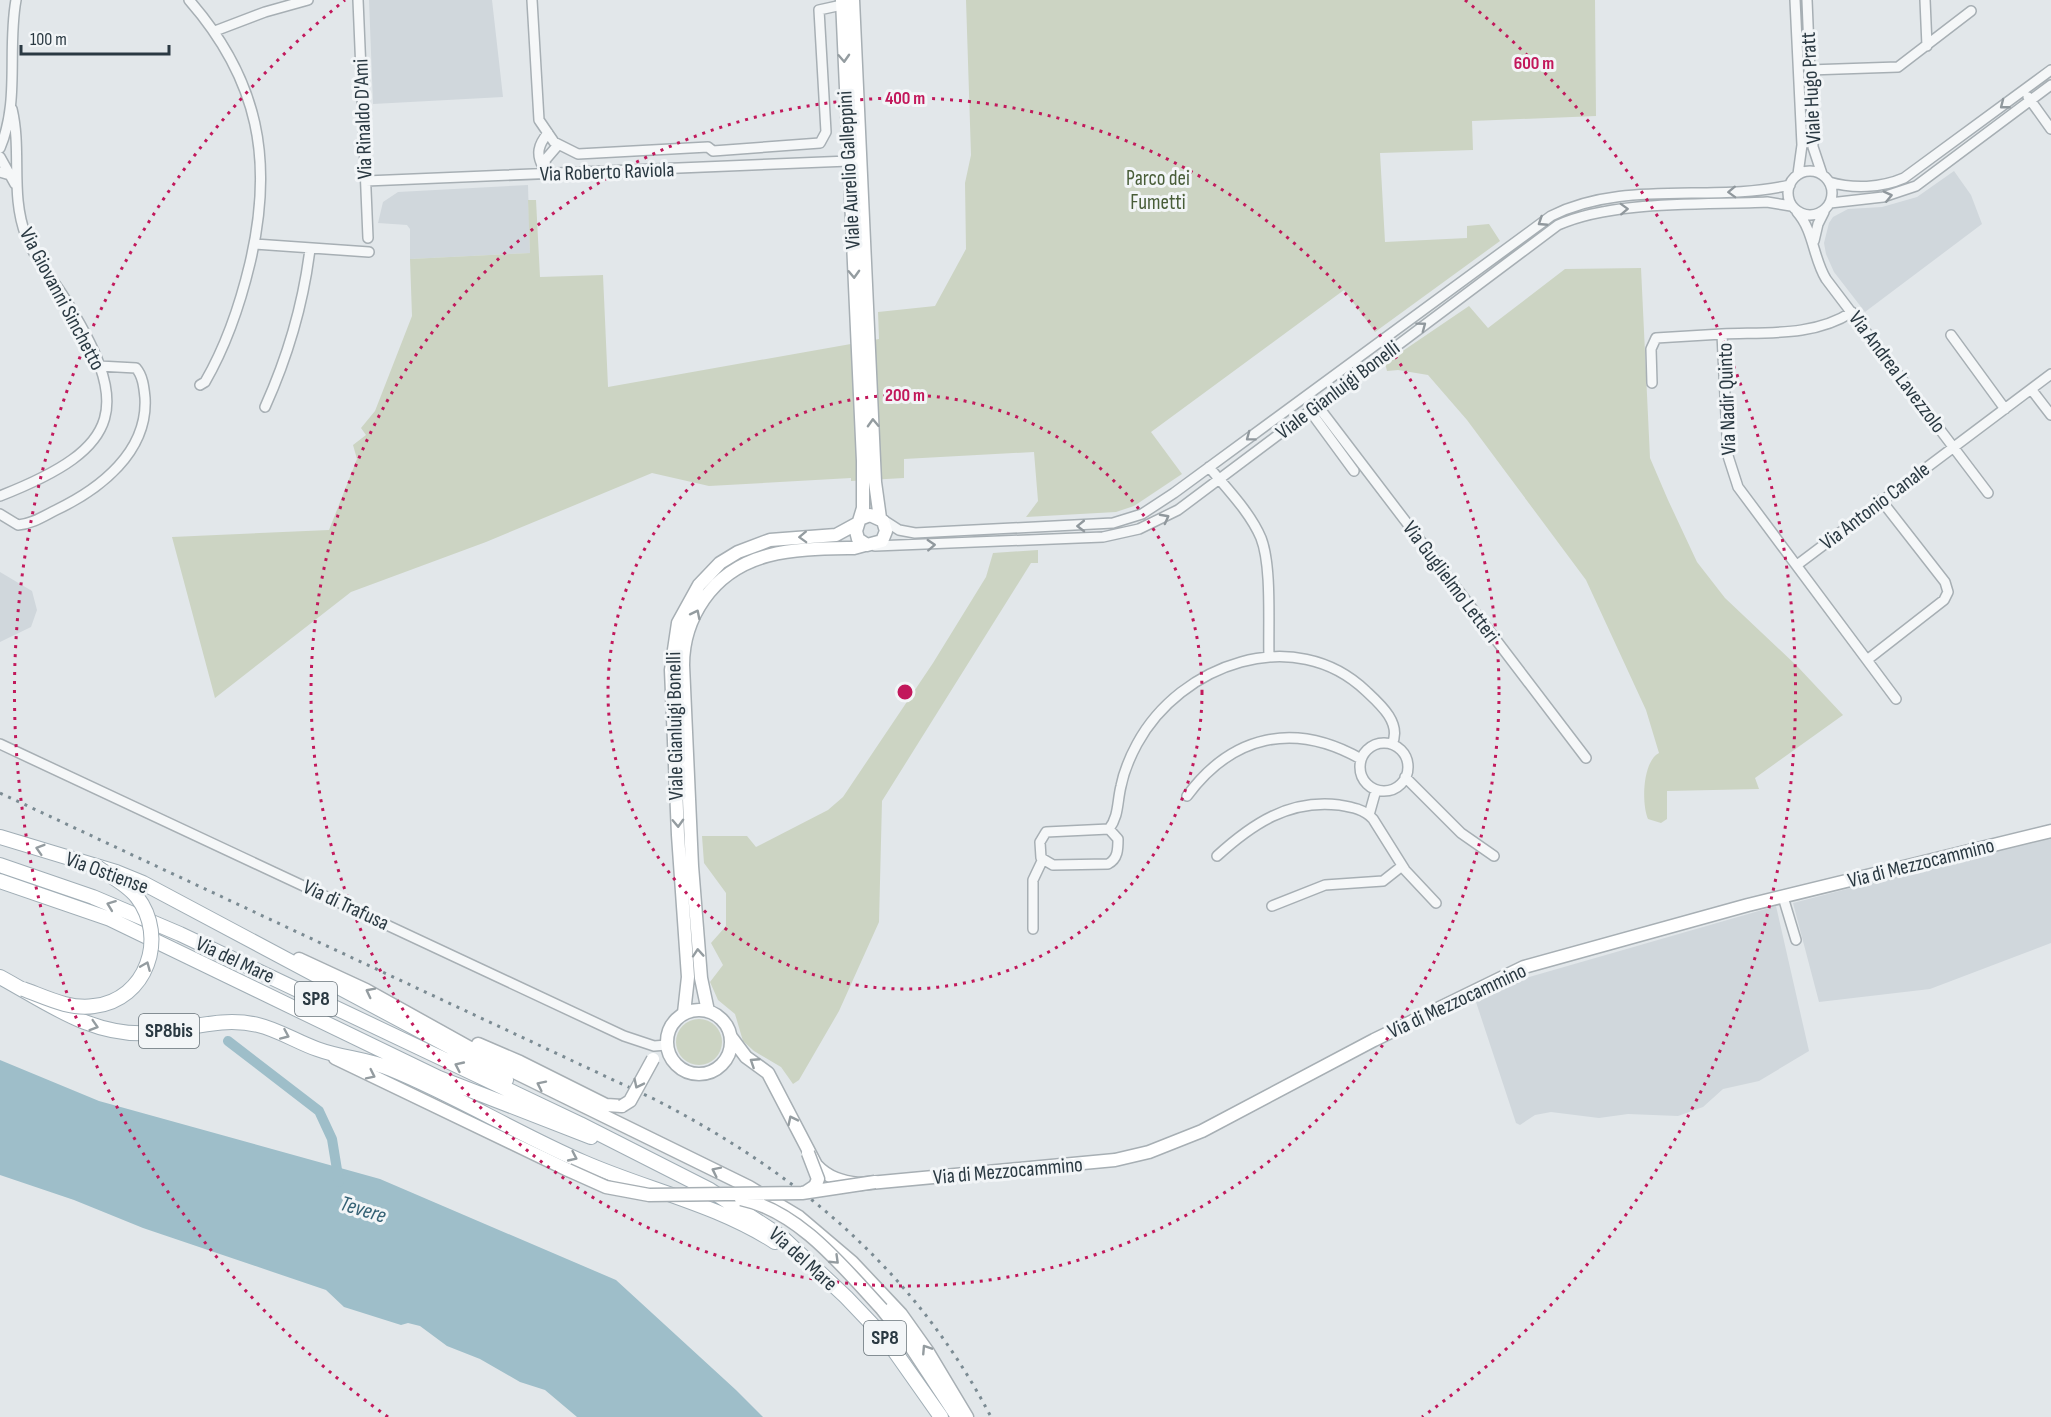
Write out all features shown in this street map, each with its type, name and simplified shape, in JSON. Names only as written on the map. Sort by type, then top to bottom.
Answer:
[{"type":"main road","name":"Viale Aurelio Galleppini","points":[[845,2],[849,161],[863,339]]},
{"type":"main road","name":"Viale Aurelio Galleppini","points":[[845,2],[863,339]]},
{"type":"main road","points":[[863,339],[869,482],[886,531],[882,541],[869,545],[856,535],[869,482]]},
{"type":"main road","points":[[859,521],[870,515],[880,518]]},
{"type":"main road","name":"Viale Gianluigi Bonelli","points":[[684,1013],[688,977],[678,835],[671,670],[678,623],[699,585],[716,567],[738,552],[776,539],[836,535],[859,521]]},
{"type":"main road","name":"Viale Gianluigi Bonelli","points":[[708,1011],[700,978],[690,834],[683,658],[687,632],[710,591],[727,574],[745,562],[782,551],[854,548],[869,545]]},
{"type":"main road","name":"Via di Mezzocammino","points":[[808,1153],[819,1168],[834,1179],[859,1184],[1032,1170],[1115,1160],[1170,1145],[1214,1125],[1424,1015],[1524,967],[1783,897],[2051,831]]},
{"type":"main road","name":"Via Ostiense","points":[[0,837],[143,883],[448,1046],[580,1124]]},
{"type":"main road","name":"Via del Mare","points":[[0,865],[84,894],[170,930],[580,1124],[625,1148],[666,1166],[730,1202],[775,1232],[818,1269],[880,1332],[941,1417]]},
{"type":"main road","points":[[23,989],[66,1004],[94,1006],[121,996],[143,973],[152,943],[147,914],[128,887],[97,867]]},
{"type":"main road","name":"Via del Mare","points":[[0,881],[119,923],[439,1078],[560,1126],[625,1148]]},
{"type":"main road","points":[[210,919],[366,990],[433,1025],[508,1069],[749,1187],[806,1222],[852,1262],[901,1314],[928,1352],[967,1417]]},
{"type":"main road","name":"SP8bis","points":[[0,977],[68,1016],[113,1031],[150,1033],[209,1023],[239,1022],[272,1029],[606,1187],[649,1195],[713,1195],[750,1201],[783,1216],[824,1250],[882,1309],[905,1338],[957,1417]]},
{"type":"main road","points":[[696,1010],[708,1011],[724,1020],[731,1037],[731,1048],[724,1063],[705,1074],[684,1070],[672,1059],[668,1047],[670,1029],[684,1013],[696,1010]]},
{"type":"main road","points":[[433,1025],[520,1062],[606,1105],[622,1106],[630,1101],[653,1059],[668,1047]]},
{"type":"main road","name":"Via di Mezzocammino","points":[[731,1037],[746,1057],[764,1068],[776,1087],[808,1153],[818,1179],[812,1189],[802,1193]]},
{"type":"main road","points":[[318,1050],[382,1065],[579,1160],[741,1223],[818,1269]]},
{"type":"main road","name":"Via di Mezzocammino","points":[[802,1193],[875,1182]]},
{"type":"main road","points":[[713,1195],[802,1193]]},
{"type":"street","points":[[16,0],[11,54],[12,109],[0,150],[16,163]]},
{"type":"street","points":[[189,0],[215,31],[243,86],[256,131],[261,185],[255,244],[230,333],[212,370],[200,385]]},
{"type":"street","points":[[215,31],[265,12],[307,0]]},
{"type":"street","name":"Via Rinaldo D'Ami","points":[[358,0],[368,238]]},
{"type":"street","points":[[532,0],[539,120],[558,145],[578,154],[708,147],[713,151],[820,143],[826,132],[819,10],[845,2]]},
{"type":"street","name":"Viale Hugo Pratt","points":[[1795,0],[1802,151],[1798,174]]},
{"type":"street","name":"Viale Hugo Pratt","points":[[1807,0],[1813,147],[1822,174]]},
{"type":"street","points":[[1925,0],[1927,46]]},
{"type":"street","points":[[1809,70],[1898,67],[1971,11]]},
{"type":"street","points":[[1829,182],[1847,186],[1870,186],[1904,178],[2051,70]]},
{"type":"street","points":[[1813,246],[1818,224],[1828,206],[1832,193],[1829,182],[1822,174],[1808,171],[1798,174],[1790,185],[1788,195],[1794,209],[1814,215],[1828,206],[1883,197],[1908,190],[2051,86]]},
{"type":"street","points":[[2023,90],[2051,129]]},
{"type":"street","name":"Via Giovanni Sinchetto","points":[[0,496],[60,470],[80,454],[98,435],[108,408],[99,366],[72,310],[30,245],[21,222],[16,187],[12,109]]},
{"type":"street","points":[[543,171],[538,159],[538,148],[548,133]]},
{"type":"street","points":[[543,171],[551,152],[558,145]]},
{"type":"street","name":"Via Giovanni Sinchetto","points":[[0,157],[16,187]]},
{"type":"street","name":"Via Roberto Raviola","points":[[366,181],[543,171],[849,161]]},
{"type":"street","points":[[0,172],[10,175]]},
{"type":"street","name":"Viale Gianluigi Bonelli","points":[[880,518],[899,530],[915,533],[1113,524],[1135,518],[1209,467],[1529,230],[1563,210],[1608,198],[1759,191],[1790,185]]},
{"type":"street","name":"Viale Gianluigi Bonelli","points":[[869,545],[1103,537],[1126,533],[1168,517],[1532,243],[1568,220],[1620,208],[1767,202],[1794,209]]},
{"type":"street","name":"Via Andrea Lavezzolo","points":[[1794,209],[1807,226],[1822,273],[1988,493]]},
{"type":"street","points":[[255,244],[369,252]]},
{"type":"street","points":[[265,407],[293,336],[306,284],[310,249]]},
{"type":"street","name":"Via Nadir Quinto","points":[[1852,312],[1831,324],[1809,329],[1722,334],[1728,456],[1732,473],[1741,491],[1896,699]]},
{"type":"street","points":[[1652,383],[1651,348],[1656,338],[1722,334]]},
{"type":"street","points":[[1951,335],[2005,409]]},
{"type":"street","points":[[0,514],[18,525],[39,519],[98,485],[129,453],[138,437],[144,417],[144,393],[140,373],[136,368],[99,366]]},
{"type":"street","name":"Via Antonio Canale","points":[[1797,565],[2051,374]]},
{"type":"street","points":[[2031,389],[2051,416]]},
{"type":"street","points":[[1313,408],[1354,471]]},
{"type":"street","name":"Via Guglielmo Letteri","points":[[1313,408],[1586,758]]},
{"type":"street","points":[[1209,467],[1260,537],[1265,551],[1269,657]]},
{"type":"street","points":[[1867,660],[1944,600],[1948,592],[1946,582],[1881,500]]},
{"type":"street","points":[[1042,861],[1053,865],[1108,864],[1117,854],[1121,783],[1132,754],[1149,725],[1168,702],[1193,682],[1212,672],[1245,660],[1269,657],[1296,658],[1322,663],[1355,681],[1390,718],[1395,730],[1392,744]]},
{"type":"street","points":[[1187,796],[1206,772],[1224,757],[1241,748],[1266,740],[1292,737],[1315,739],[1336,746],[1361,759]]},
{"type":"street","points":[[1377,743],[1392,744],[1406,757],[1405,777],[1390,790],[1376,790],[1363,778],[1361,759],[1370,747],[1377,743]]},
{"type":"street","name":"Via di Trafusa","points":[[0,744],[624,1036],[654,1046],[668,1047]]},
{"type":"street","points":[[1405,777],[1456,828],[1494,856]]},
{"type":"street","points":[[1370,815],[1376,790]]},
{"type":"street","points":[[1217,856],[1258,823],[1291,808],[1332,805],[1357,809],[1370,815],[1402,866],[1436,903]]},
{"type":"street","points":[[1109,829],[1118,812]]},
{"type":"street","points":[[1033,929],[1033,880],[1042,861],[1040,842],[1046,832],[1109,829],[1118,838]]},
{"type":"street","points":[[1272,906],[1325,885],[1383,881],[1402,866]]},
{"type":"street","points":[[1783,897],[1796,940]]},
{"type":"shaded area","points":[[369,0],[492,0],[503,97],[373,104]]},
{"type":"shaded area","points":[[1954,171],[1971,195],[1982,224],[1865,312],[1834,272],[1826,254],[1824,243],[1829,223],[1833,217],[1848,209],[1882,207],[1917,197]]},
{"type":"shaded area","points":[[528,185],[530,253],[410,259],[410,229],[407,225],[378,223],[383,202],[398,192]]},
{"type":"shaded area","points":[[0,572],[32,591],[37,610],[31,627],[0,642]]},
{"type":"shaded area","points":[[2051,836],[2051,943],[1930,989],[1819,1002],[1793,903]]},
{"type":"shaded area","points":[[1776,906],[1809,1051],[1759,1081],[1723,1089],[1703,1107],[1678,1116],[1628,1114],[1599,1118],[1551,1112],[1535,1115],[1520,1125],[1516,1123],[1475,999],[1519,980]]},
{"type":"green space","name":"Parco dei Fumetti","points":[[966,0],[1595,0],[1596,116],[1472,121],[1473,150],[1380,153],[1385,242],[1467,238],[1467,226],[1489,224],[1500,241],[1375,332],[1344,290],[1151,432],[1182,474],[1134,506],[1116,512],[1026,517],[1038,501],[1034,452],[904,459],[904,478],[851,481],[851,478],[709,486],[652,473],[486,542],[351,592],[215,698],[172,537],[329,530],[357,459],[353,445],[366,435],[361,428],[375,411],[412,316],[410,259],[530,253],[528,200],[536,200],[540,277],[603,275],[608,387],[879,339],[878,312],[935,306],[966,249],[965,183],[971,155]]},
{"type":"green space","points":[[1641,268],[1650,458],[1668,500],[1697,562],[1725,598],[1797,666],[1843,715],[1755,778],[1759,789],[1667,791],[1667,819],[1661,823],[1648,819],[1646,812],[1644,793],[1647,773],[1654,757],[1659,753],[1646,710],[1586,580],[1467,420],[1428,375],[1398,370],[1387,371],[1385,363],[1469,306],[1488,328],[1565,269]]},
{"type":"green space","points":[[1038,550],[1038,563],[1031,563],[882,801],[879,922],[839,1011],[799,1080],[793,1084],[781,1067],[754,1051],[743,1041],[735,1014],[718,1000],[710,982],[723,965],[711,943],[726,926],[726,893],[704,863],[702,836],[747,836],[756,847],[828,810],[843,797],[933,663],[986,577],[993,553]]},
{"type":"green space","points":[[699,1019],[715,1026],[722,1042],[715,1058],[699,1065],[683,1058],[676,1042],[683,1026]]},
{"type":"water","name":"Tevere","points":[[0,1060],[99,1101],[380,1179],[616,1280],[763,1417],[577,1417],[545,1390],[520,1382],[480,1359],[447,1346],[420,1326],[408,1323],[401,1325],[344,1307],[326,1290],[143,1228],[74,1200],[0,1175]]},
{"type":"waterway","name":"Tevere","points":[[228,1041],[319,1111],[332,1139],[339,1182]]},
{"type":"railway","points":[[0,793],[654,1099],[757,1159],[848,1231],[889,1272],[927,1316],[961,1364],[991,1417]]}]
